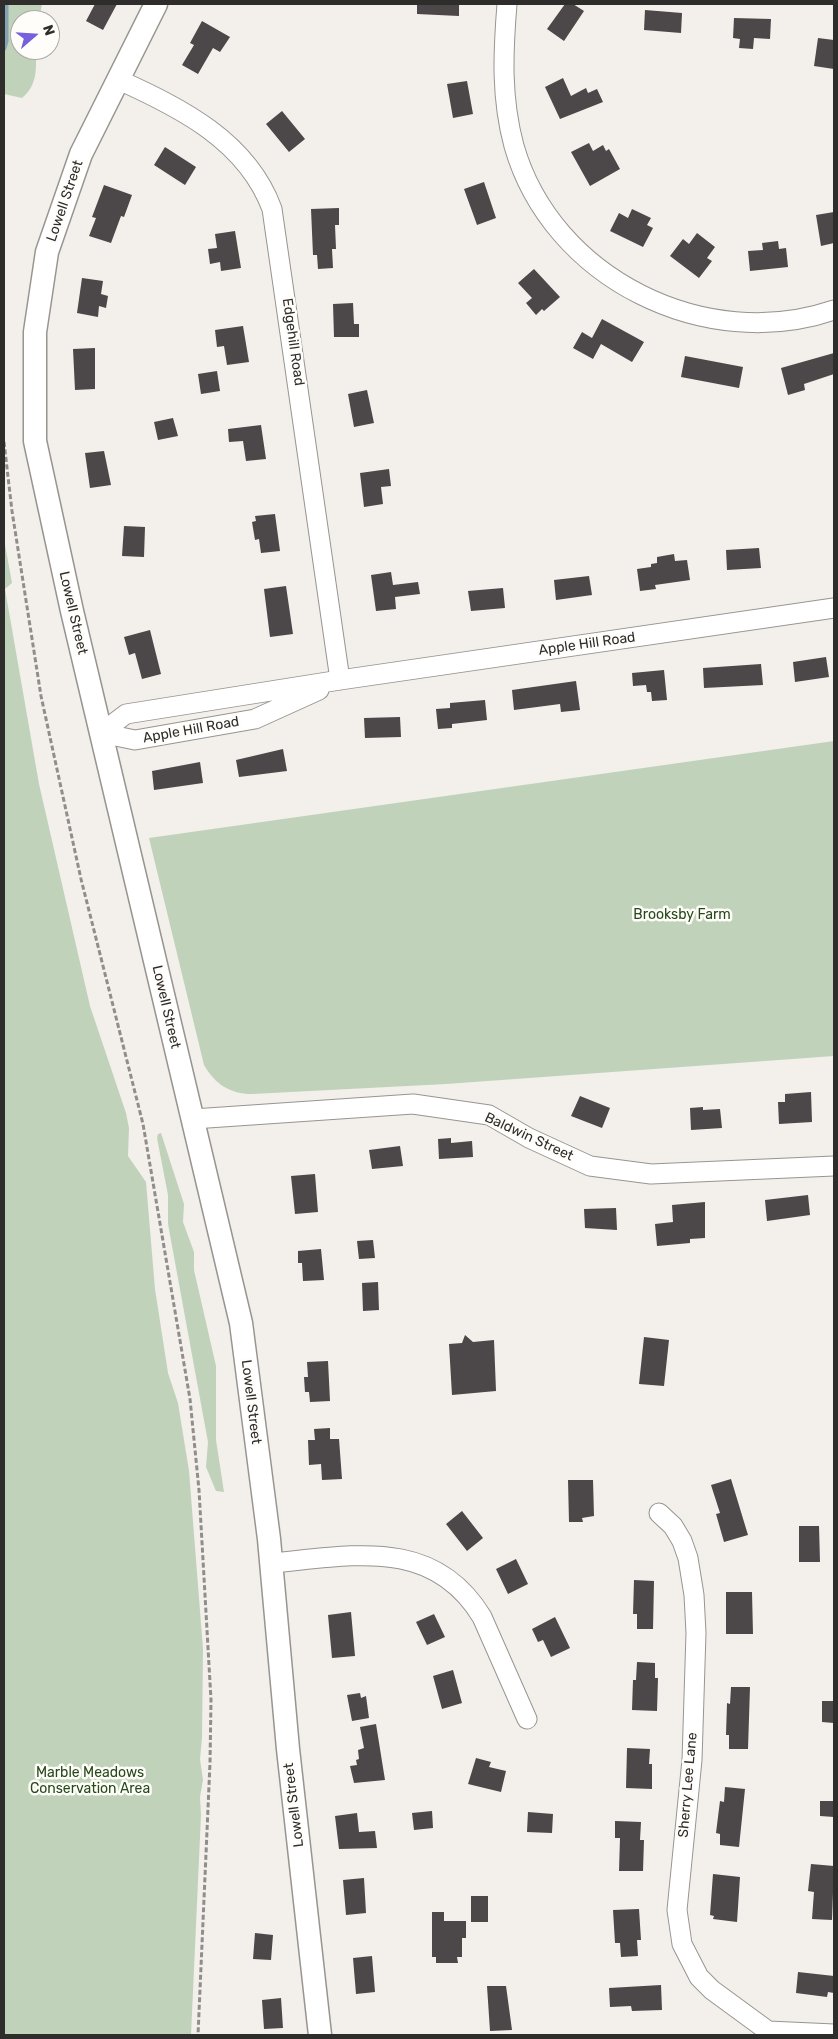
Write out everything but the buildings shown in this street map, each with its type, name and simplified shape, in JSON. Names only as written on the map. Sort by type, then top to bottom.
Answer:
[{"type":"main road","name":"Lowell Street","points":[[156,4],[81,154],[47,252],[35,332],[35,441],[101,733],[241,1322],[271,1563],[288,1749],[320,2035]]},
{"type":"street","points":[[507,4],[502,79],[506,114],[515,148],[528,180],[545,210],[566,238],[591,262],[619,283],[650,300],[682,312],[716,320],[750,323],[785,322],[834,310]]},
{"type":"street","name":"Edgehill Road","points":[[119,80],[162,99],[236,150],[264,187],[272,209],[340,680]]},
{"type":"street","name":"Apple Hill Road","points":[[101,733],[126,714],[340,680],[834,608]]},
{"type":"street","name":"Apple Hill Road","points":[[101,733],[135,740],[255,719],[340,680]]},
{"type":"street","name":"Baldwin Street","points":[[193,1119],[414,1104],[489,1115],[529,1138],[590,1166],[651,1174],[834,1166]]},
{"type":"street","name":"Sherry Lee Lane","points":[[658,1513],[673,1526],[682,1541],[688,1558],[694,1595],[692,1750],[677,1910],[678,1926],[682,1944],[699,1977],[712,1990],[766,2033]]},
{"type":"street","points":[[271,1563],[390,1556],[413,1560],[448,1577],[475,1606],[482,1617],[527,1720]]},
{"type":"street","points":[[766,2033],[834,2034]]},
{"type":"path","points":[[4,442],[13,521],[41,696],[82,880],[143,1124],[190,1399],[199,1490],[211,1700],[198,2035]]},
{"type":"green space","points":[[4,4],[42,4],[41,10],[10,10],[10,60],[36,60],[36,70],[31,88],[22,98],[4,94]]},
{"type":"green space","name":"Marble Meadows Conservation Area","points":[[4,539],[12,583],[5,589],[39,784],[90,1006],[126,1113],[129,1128],[128,1156],[146,1182],[155,1289],[168,1373],[178,1403],[189,1471],[203,1649],[200,1759],[203,1780],[200,1797],[201,1815],[191,2035],[4,2035]]},
{"type":"green space","name":"Brooksby Farm","points":[[834,741],[834,1056],[446,1084],[252,1094],[244,1094],[224,1087],[213,1078],[204,1065],[149,838]]},
{"type":"green space","points":[[161,1133],[184,1204],[183,1222],[194,1252],[194,1270],[216,1366],[216,1440],[224,1492],[216,1491],[206,1467],[208,1442],[168,1224],[168,1195],[157,1138],[158,1134]]},
{"type":"waterway","points":[[4,48],[6,41],[6,4]]}]
